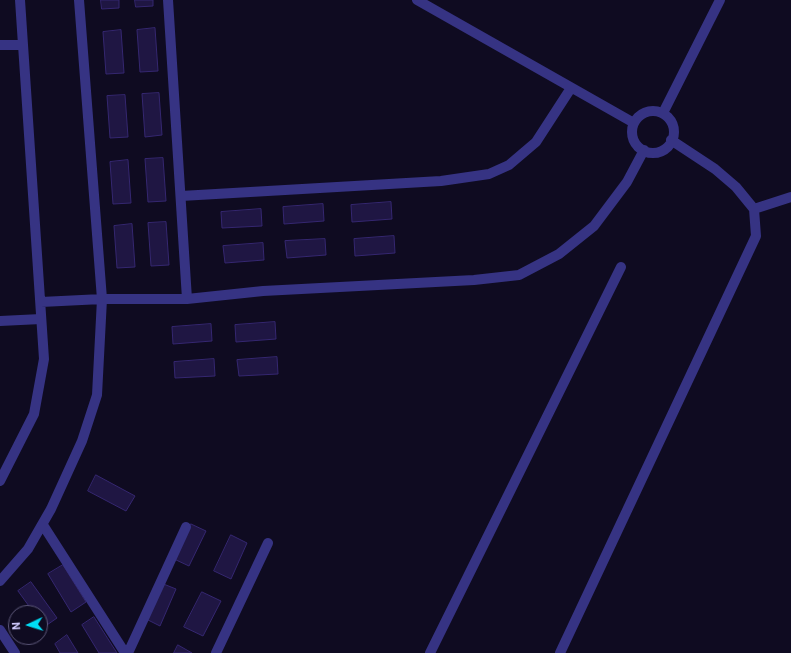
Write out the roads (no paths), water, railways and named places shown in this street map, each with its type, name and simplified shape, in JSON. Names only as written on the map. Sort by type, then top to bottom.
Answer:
[{"type":"street","points":[[0,481],[34,414],[44,359],[20,0]]},
{"type":"street","points":[[0,582],[28,550],[52,509],[82,440],[97,395],[102,299],[78,0]]},
{"type":"street","points":[[168,0],[187,299]]},
{"type":"street","points":[[417,0],[634,123]]},
{"type":"street","points":[[662,113],[720,0]]},
{"type":"street","points":[[0,45],[23,45]]},
{"type":"street","points":[[181,196],[441,181],[489,174],[509,165],[536,142],[571,88]]},
{"type":"street","points":[[654,111],[662,113],[672,124],[674,135],[669,145],[660,152],[650,153],[635,143],[632,128],[634,123],[636,119],[644,113],[654,111]]},
{"type":"street","points":[[560,653],[756,236],[754,209],[736,187],[715,169],[671,140]]},
{"type":"street","points":[[41,302],[102,299],[187,299],[263,291],[474,280],[519,275],[559,254],[594,226],[627,182],[644,150]]},
{"type":"street","points":[[754,209],[791,197]]},
{"type":"street","points":[[430,653],[622,267]]},
{"type":"street","points":[[0,321],[41,319]]},
{"type":"street","points":[[43,525],[127,653]]},
{"type":"street","points":[[127,653],[186,527]]},
{"type":"street","points":[[216,653],[268,543]]},
{"type":"street","points":[[0,630],[15,653]]}]
